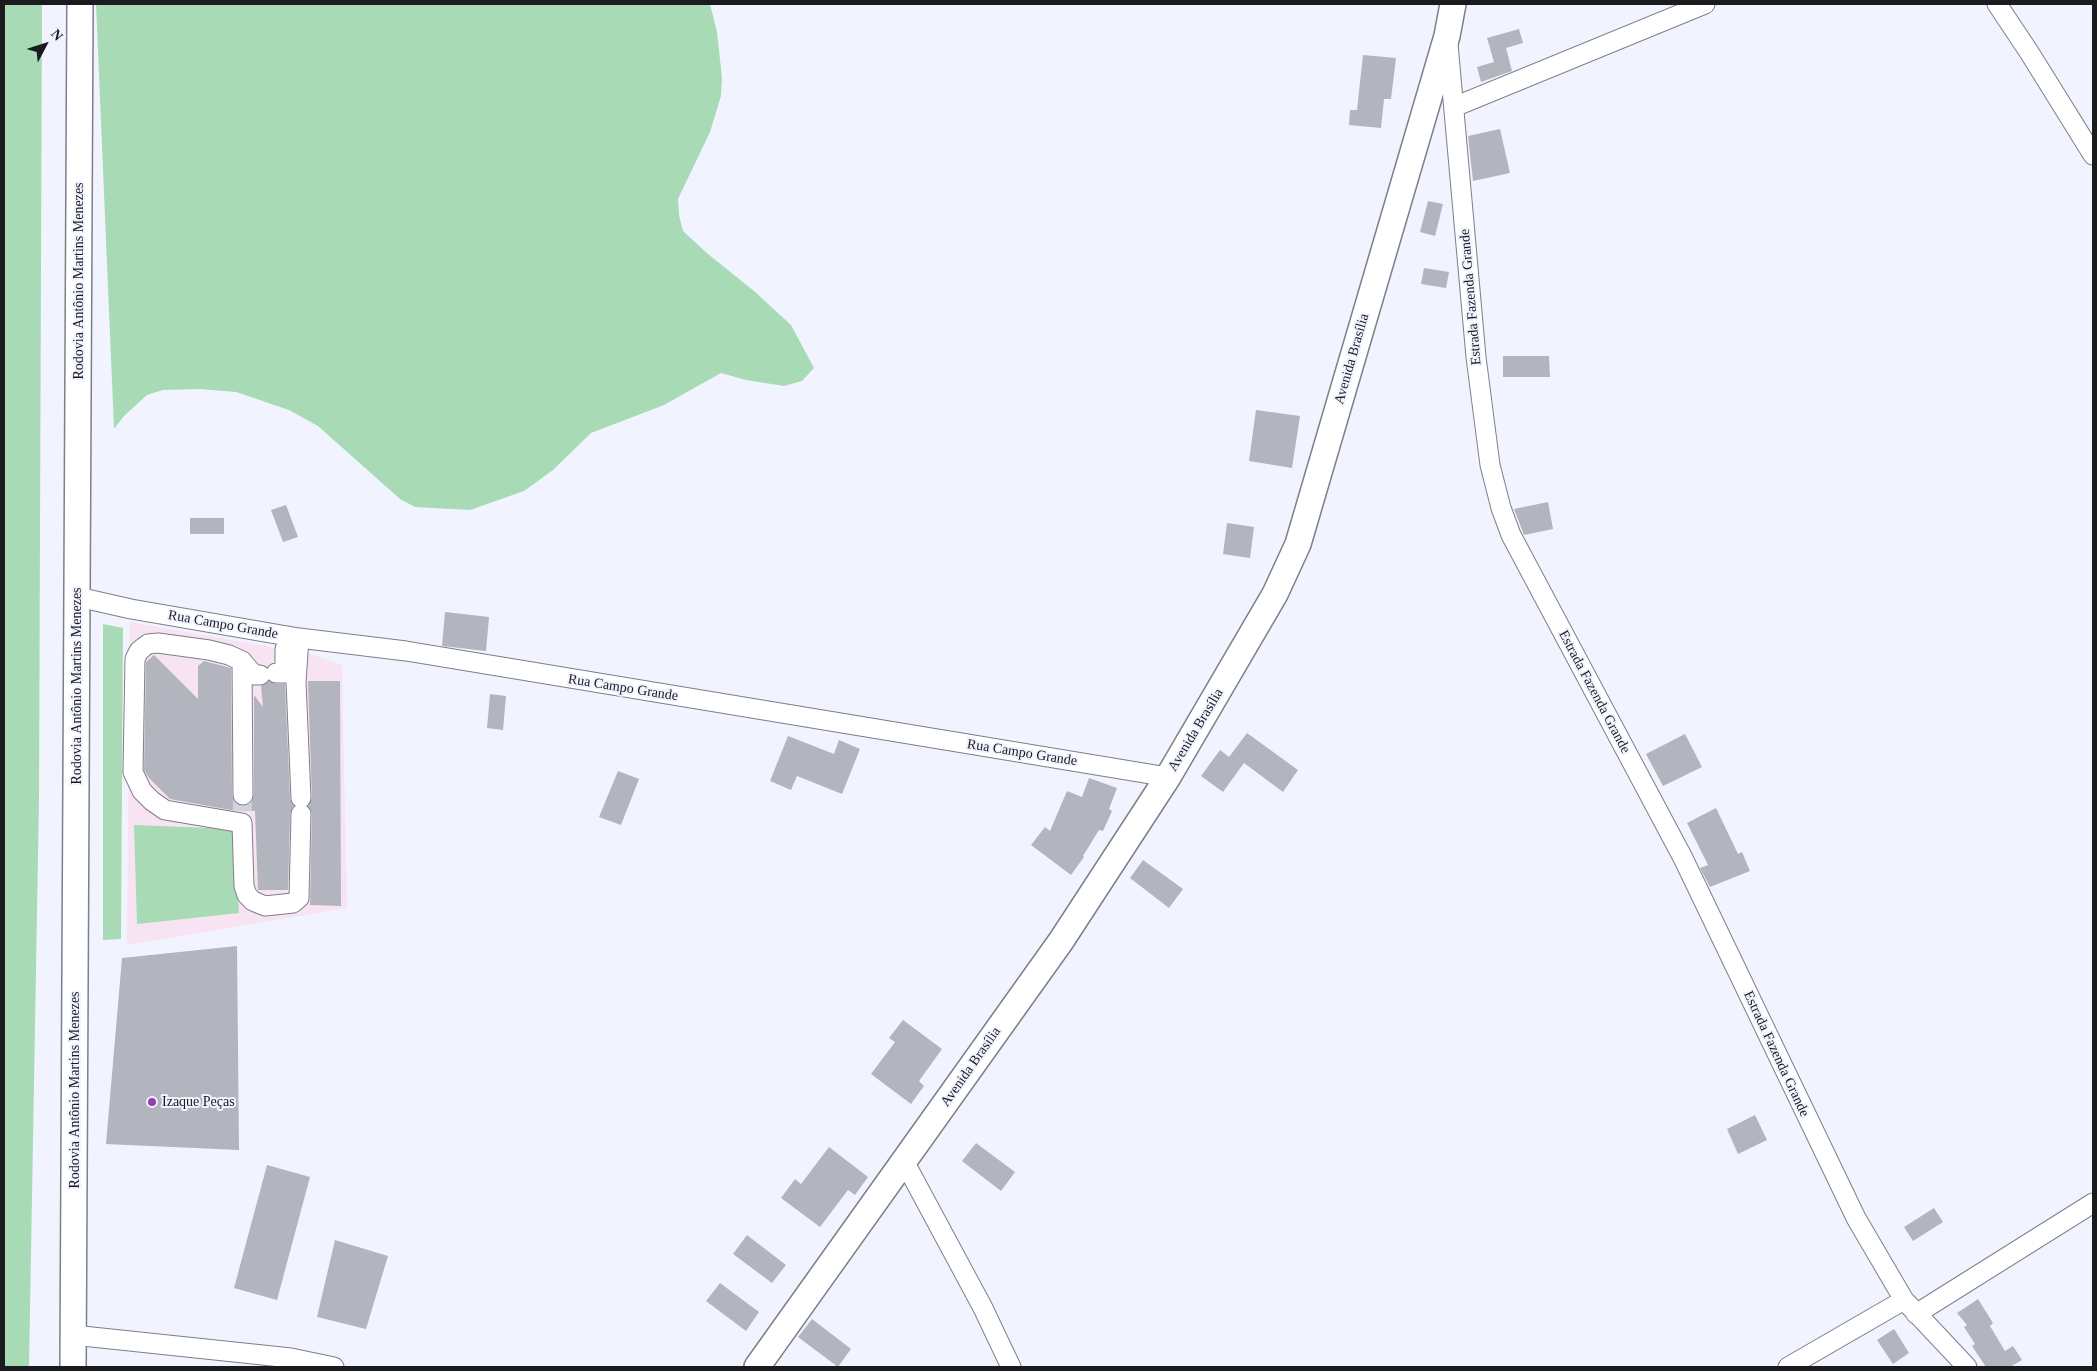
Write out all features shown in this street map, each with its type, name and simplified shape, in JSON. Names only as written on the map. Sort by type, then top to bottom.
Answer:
[{"type":"main road","name":"Rodovia Antônio Martins Menezes","points":[[73,1367],[80,4]]},
{"type":"main road","name":"Avenida Brasília","points":[[756,1367],[1061,941],[1168,777],[1276,594],[1298,544],[1447,36],[1452,4]]},
{"type":"street","points":[[1454,106],[1705,4]]},
{"type":"street","points":[[1997,4],[2035,60],[2093,155]]},
{"type":"street","name":"Estrada Fazenda Grande","points":[[1447,36],[1476,357],[1487,445],[1496,490],[1511,535],[1683,858],[1838,1183],[1876,1254],[1910,1307],[1967,1367]]},
{"type":"street","name":"Rua Campo Grande","points":[[78,597],[131,609],[292,637],[406,651],[1168,777]]},
{"type":"street","points":[[242,810],[165,810],[142,791],[133,772],[135,659],[138,651],[148,644],[158,643],[230,655],[242,661],[254,675],[285,673],[292,637]]},
{"type":"street","points":[[242,661],[244,886],[247,895],[253,901],[265,906],[293,903],[297,901],[300,894],[301,806],[296,682],[292,637]]},
{"type":"street","points":[[904,1161],[983,1308],[1011,1367]]},
{"type":"street","points":[[1788,1367],[1910,1307],[2093,1203]]},
{"type":"street","points":[[73,1335],[291,1358],[334,1367]]},
{"type":"shaded area","points":[[130,622],[311,654],[342,665],[347,908],[127,945]]},
{"type":"green space","points":[[4,4],[42,4],[39,799],[29,1367],[4,1367]]},
{"type":"green space","points":[[96,4],[710,4],[717,32],[722,78],[721,96],[710,132],[678,199],[683,231],[791,325],[814,368],[802,381],[784,386],[746,380],[721,373],[664,405],[591,433],[553,470],[524,491],[470,510],[415,507],[400,499],[318,426],[289,410],[236,392],[199,389],[163,390],[147,395],[124,416],[114,429]]},
{"type":"green space","points":[[103,624],[123,628],[121,939],[103,940]]},
{"type":"green space","points":[[134,825],[234,829],[239,913],[137,924]]},
{"type":"building","points":[[1519,29],[1523,43],[1506,48],[1512,71],[1481,82],[1477,67],[1494,62],[1487,38]]},
{"type":"building","points":[[1363,55],[1396,58],[1391,99],[1384,99],[1381,128],[1349,125],[1350,110],[1357,110]]},
{"type":"building","points":[[1500,129],[1510,173],[1473,181],[1468,136]]},
{"type":"building","points":[[1428,201],[1443,204],[1435,236],[1420,232]]},
{"type":"building","points":[[1424,268],[1449,272],[1446,288],[1421,284]]},
{"type":"building","points":[[1503,356],[1549,356],[1550,377],[1503,377]]},
{"type":"building","points":[[1256,410],[1300,416],[1292,468],[1249,461]]},
{"type":"building","points":[[1548,502],[1553,529],[1524,535],[1514,509]]},
{"type":"building","points":[[286,505],[298,537],[283,542],[271,510]]},
{"type":"building","points":[[190,518],[224,518],[224,534],[190,534]]},
{"type":"building","points":[[1227,523],[1254,527],[1250,558],[1223,554]]},
{"type":"building","points":[[445,612],[489,617],[486,651],[442,646]]},
{"type":"building","points":[[154,655],[198,699],[198,666],[204,661],[231,668],[232,795],[234,801],[243,806],[249,804],[254,795],[254,695],[263,707],[261,686],[269,681],[276,684],[285,684],[290,798],[294,806],[290,814],[288,890],[258,890],[255,811],[231,810],[170,799],[149,778],[144,770],[146,662]]},
{"type":"building","points":[[308,681],[340,681],[341,906],[310,905],[312,814],[308,806],[312,798]]},
{"type":"building","points":[[490,694],[506,696],[503,730],[487,728]]},
{"type":"building","points":[[1247,733],[1298,770],[1283,792],[1244,763],[1223,792],[1201,776],[1220,750],[1229,757]]},
{"type":"building","points":[[1685,734],[1702,767],[1663,786],[1646,754]]},
{"type":"building","points":[[788,736],[834,754],[839,740],[860,749],[842,794],[797,776],[791,790],[770,781]]},
{"type":"building","points":[[618,771],[639,779],[621,825],[599,817]]},
{"type":"building","points":[[1089,778],[1117,788],[1109,809],[1112,811],[1103,831],[1099,830],[1084,857],[1071,875],[1031,845],[1045,827],[1050,831],[1067,791],[1082,797]]},
{"type":"building","points":[[1716,808],[1738,854],[1742,852],[1750,871],[1710,887],[1700,868],[1708,865],[1687,823]]},
{"type":"building","points":[[1143,860],[1183,889],[1169,908],[1130,878]]},
{"type":"building","points":[[237,946],[239,1150],[106,1144],[122,958]]},
{"type":"building","points":[[903,1020],[942,1049],[919,1081],[924,1086],[911,1104],[871,1074],[895,1042],[889,1038]]},
{"type":"building","points":[[1755,1115],[1767,1140],[1738,1154],[1727,1129]]},
{"type":"building","points":[[976,1143],[1015,1172],[1001,1191],[962,1161]]},
{"type":"building","points":[[829,1147],[868,1177],[855,1195],[848,1190],[820,1227],[781,1198],[795,1179],[801,1184]]},
{"type":"building","points":[[267,1165],[310,1177],[277,1300],[234,1288]]},
{"type":"building","points":[[1934,1208],[1943,1222],[1913,1241],[1904,1227]]},
{"type":"building","points":[[747,1235],[786,1265],[772,1283],[733,1254]]},
{"type":"building","points":[[335,1240],[388,1256],[366,1329],[317,1317]]},
{"type":"building","points":[[720,1283],[759,1312],[746,1331],[706,1301]]},
{"type":"building","points":[[1978,1299],[1993,1323],[1990,1326],[2005,1351],[2013,1346],[2022,1360],[2010,1367],[1986,1367],[1972,1346],[1975,1344],[1964,1327],[1967,1325],[1957,1313]]},
{"type":"building","points":[[812,1319],[851,1349],[838,1367],[798,1337]]},
{"type":"building","points":[[1894,1329],[1909,1353],[1893,1364],[1877,1340]]},
{"type":"tunnel","points":[[242,811],[243,795]]},
{"type":"place","name":"Izaque Peças","points":[[152,1102]]}]
